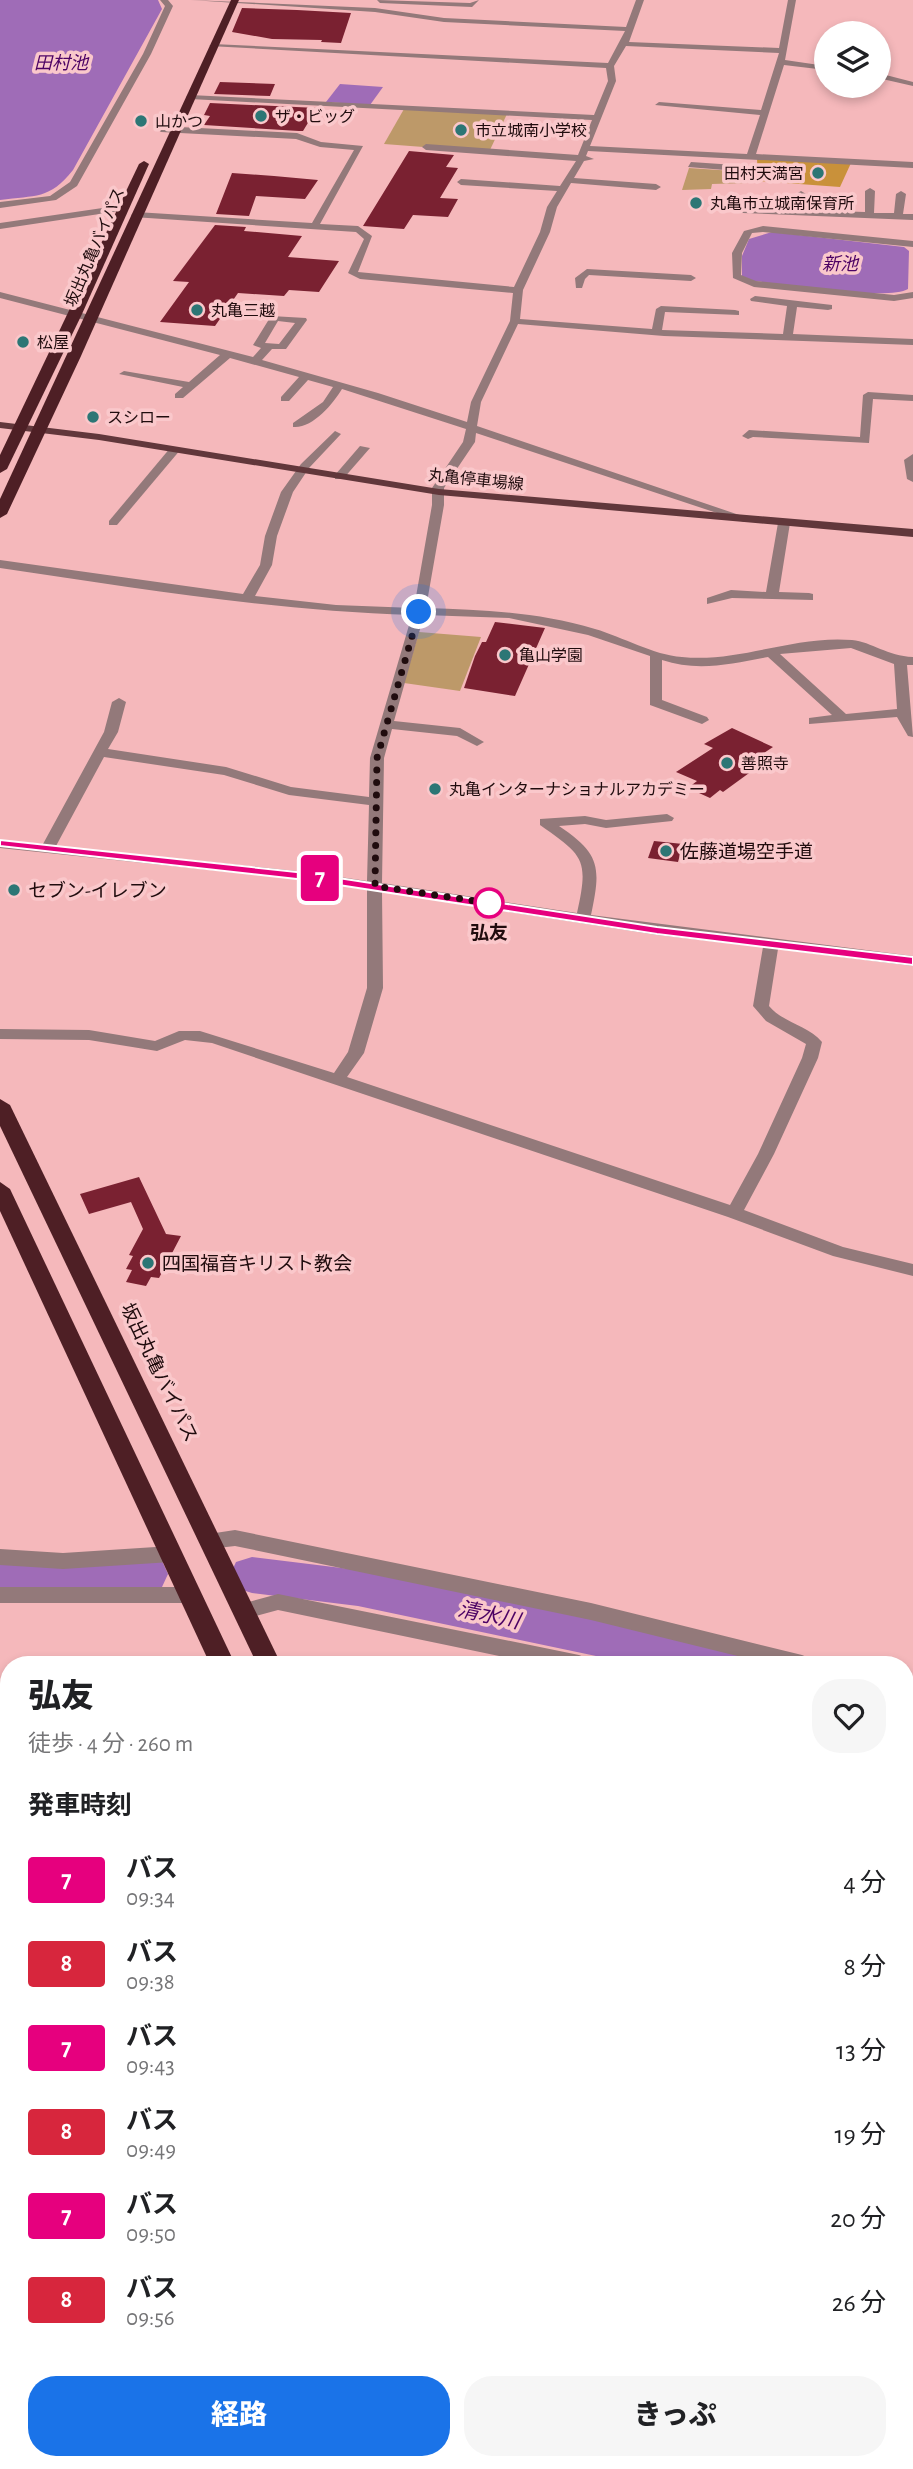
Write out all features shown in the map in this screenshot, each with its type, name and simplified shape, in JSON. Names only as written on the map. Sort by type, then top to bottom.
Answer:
[{"type":"highway","points":[[215,13],[220,1]]},
{"type":"highway","name":"坂出丸亀バイパス","points":[[0,514],[92,318],[234,1]]},
{"type":"highway","points":[[198,48],[204,37]]},
{"type":"highway","name":"坂出丸亀バイパス","points":[[0,469],[6,447],[20,426],[76,314],[122,208],[163,124]]},
{"type":"highway","name":"坂出丸亀バイパス","points":[[0,1105],[266,1656]]},
{"type":"highway","points":[[0,1189],[219,1656]]},
{"type":"main road","name":"丸亀停車場線","points":[[0,425],[40,428],[439,492],[913,533]]},
{"type":"street","points":[[0,205],[53,198],[74,184],[147,54],[169,6],[164,0]]},
{"type":"street","points":[[195,0],[375,10],[474,21],[628,29]]},
{"type":"street","points":[[361,0],[474,2],[474,21]]},
{"type":"street","points":[[337,1080],[356,1053],[375,988],[373,951],[377,758],[419,612],[438,488],[469,442],[476,402],[515,321],[518,290],[545,232],[551,207],[585,148],[612,81],[610,65],[624,44],[640,0]]},
{"type":"street","points":[[751,155],[784,51],[792,0]]},
{"type":"street","points":[[624,44],[784,51]]},
{"type":"street","points":[[213,46],[610,65]]},
{"type":"street","points":[[781,62],[814,66]]},
{"type":"street","points":[[891,78],[913,84]]},
{"type":"street","points":[[190,97],[597,118]]},
{"type":"street","points":[[659,104],[765,113]]},
{"type":"street","points":[[163,124],[175,130],[297,136],[320,144],[360,148],[314,227]]},
{"type":"street","points":[[426,147],[750,169]]},
{"type":"street","points":[[585,148],[751,155],[876,168],[910,168]]},
{"type":"street","points":[[461,182],[656,187]]},
{"type":"street","points":[[869,215],[870,191]]},
{"type":"street","points":[[800,213],[802,194]]},
{"type":"street","points":[[898,216],[901,194]]},
{"type":"street","points":[[0,226],[122,208]]},
{"type":"street","points":[[743,210],[913,217]]},
{"type":"street","points":[[136,215],[358,229],[368,235],[353,273],[363,277],[518,290]]},
{"type":"street","points":[[913,244],[763,229],[749,231],[737,253],[736,276],[754,285],[894,298],[913,295]]},
{"type":"street","points":[[579,286],[580,278],[587,272],[690,290],[735,313]]},
{"type":"street","points":[[656,332],[661,309],[690,290]]},
{"type":"street","points":[[0,295],[306,375],[471,426],[748,520]]},
{"type":"street","points":[[755,299],[828,307]]},
{"type":"street","points":[[788,335],[792,304]]},
{"type":"street","points":[[515,321],[656,332],[788,335],[913,342]]},
{"type":"street","points":[[255,361],[269,346]]},
{"type":"street","points":[[179,396],[228,354]]},
{"type":"street","points":[[124,374],[191,385]]},
{"type":"street","points":[[285,399],[306,375]]},
{"type":"street","points":[[297,425],[327,404],[339,385]]},
{"type":"street","points":[[748,436],[749,433],[865,441],[868,395],[913,398]]},
{"type":"street","points":[[247,599],[266,565],[271,536],[287,492],[335,434]]},
{"type":"street","points":[[113,523],[175,449]]},
{"type":"street","points":[[339,477],[364,449]]},
{"type":"street","points":[[913,457],[910,460],[913,479]]},
{"type":"street","points":[[772,596],[784,523]]},
{"type":"street","points":[[0,564],[336,609],[509,614],[591,632],[677,661],[717,663],[771,653],[852,644],[878,656],[906,660],[906,704],[913,733]]},
{"type":"street","points":[[712,601],[731,594],[809,597]]},
{"type":"street","points":[[771,653],[843,718]]},
{"type":"street","points":[[656,656],[655,702],[702,720]]},
{"type":"street","points":[[48,848],[111,732],[119,702]]},
{"type":"street","points":[[814,722],[906,704]]},
{"type":"street","points":[[387,724],[460,732],[477,741]]},
{"type":"street","points":[[100,752],[226,771],[289,791],[376,802]]},
{"type":"street","points":[[583,918],[593,868],[585,853],[545,822],[584,820],[606,824],[667,818]]},
{"type":"street","points":[[0,844],[375,886],[657,930],[913,961]]},
{"type":"street","points":[[734,1213],[772,1142],[810,1058],[814,1042],[802,1032],[768,1017],[761,1006],[771,943]]},
{"type":"street","points":[[0,1034],[89,1035],[157,1046],[175,1035],[196,1034],[734,1213],[839,1252],[913,1270]]},
{"type":"street","points":[[209,1541],[235,1538],[681,1631],[773,1656]]},
{"type":"street","points":[[0,1557],[63,1561],[171,1554]]},
{"type":"street","points":[[0,1595],[190,1595]]},
{"type":"street","points":[[244,1611],[278,1602],[540,1656]]},
{"type":"shaded area","points":[[404,109],[507,114],[489,152],[384,144]]},
{"type":"shaded area","points":[[757,158],[851,163],[840,187],[758,181]]},
{"type":"shaded area","points":[[689,168],[748,172],[747,183],[712,184],[711,189],[682,190]]},
{"type":"shaded area","points":[[419,632],[481,637],[460,691],[404,683]]},
{"type":"water","name":"田村池","points":[[0,0],[158,0],[162,9],[73,170],[57,187],[49,191],[0,200]]},
{"type":"water","points":[[340,84],[383,87],[370,105],[326,102]]},
{"type":"water","name":"新池","points":[[772,232],[904,247],[909,251],[908,289],[897,292],[858,293],[754,281],[742,276],[742,256],[749,239]]},
{"type":"building","points":[[242,8],[351,13],[341,43],[272,39],[232,32]]},
{"type":"building","points":[[220,82],[275,84],[270,96],[214,94]]},
{"type":"building","name":"ザ・ビッグ","points":[[210,103],[317,108],[303,131],[299,131],[204,125],[210,116],[204,115]]},
{"type":"building","points":[[409,151],[454,155],[446,167],[458,168],[440,198],[458,199],[448,217],[413,215],[404,229],[363,226]]},
{"type":"building","points":[[232,173],[318,180],[305,199],[256,196],[249,216],[216,214]]},
{"type":"building","points":[[215,225],[246,227],[244,231],[302,236],[288,257],[339,261],[319,292],[289,290],[284,296],[238,293],[215,326],[160,322],[189,282],[173,281]]},
{"type":"building","name":"亀山学園","points":[[495,622],[545,628],[515,696],[464,688],[475,656],[482,642],[486,642]]},
{"type":"building","name":"善照寺","points":[[732,728],[773,747],[750,762],[756,768],[723,792],[720,790],[710,798],[688,788],[697,781],[676,772],[713,748],[704,744]]},
{"type":"building","name":"佐藤道場空手道","points":[[654,841],[683,844],[678,862],[648,858]]},
{"type":"building","points":[[139,1177],[166,1234],[181,1236],[159,1278],[151,1277],[146,1286],[126,1282],[132,1270],[126,1269],[133,1256],[129,1255],[143,1229],[131,1202],[89,1214],[80,1194]]},
{"type":"waterway","name":"清水川","points":[[0,1573],[146,1574]]},
{"type":"waterway","name":"清水川","points":[[252,1575],[358,1588],[685,1656]]},
{"type":"bus line","name":"7","points":[[0,844],[306,876],[657,930],[913,961]]},
{"type":"place","name":"ザ・ビッグ","points":[[261,116]]},
{"type":"place","name":"山かつ","points":[[141,121]]},
{"type":"place","name":"市立城南小学校","points":[[461,130]]},
{"type":"place","name":"田村天満宮","points":[[818,173]]},
{"type":"place","name":"丸亀市立城南保育所","points":[[696,203]]},
{"type":"place","name":"丸亀三越","points":[[197,310]]},
{"type":"place","name":"松屋","points":[[23,342]]},
{"type":"place","name":"スシロー","points":[[93,417]]},
{"type":"place","name":"亀山学園","points":[[505,655]]},
{"type":"place","name":"善照寺","points":[[727,763]]},
{"type":"place","name":"丸亀インターナショナルアカデミー","points":[[435,789]]},
{"type":"place","name":"佐藤道場空手道","points":[[666,851]]},
{"type":"place","name":"セブン-イレブン","points":[[14,890]]},
{"type":"place","name":"弘友","points":[[489,903]]},
{"type":"place","name":"四国福音キリスト教会","points":[[148,1263]]},
{"type":"route","points":[[419,612],[377,758],[375,886],[489,903]]}]
